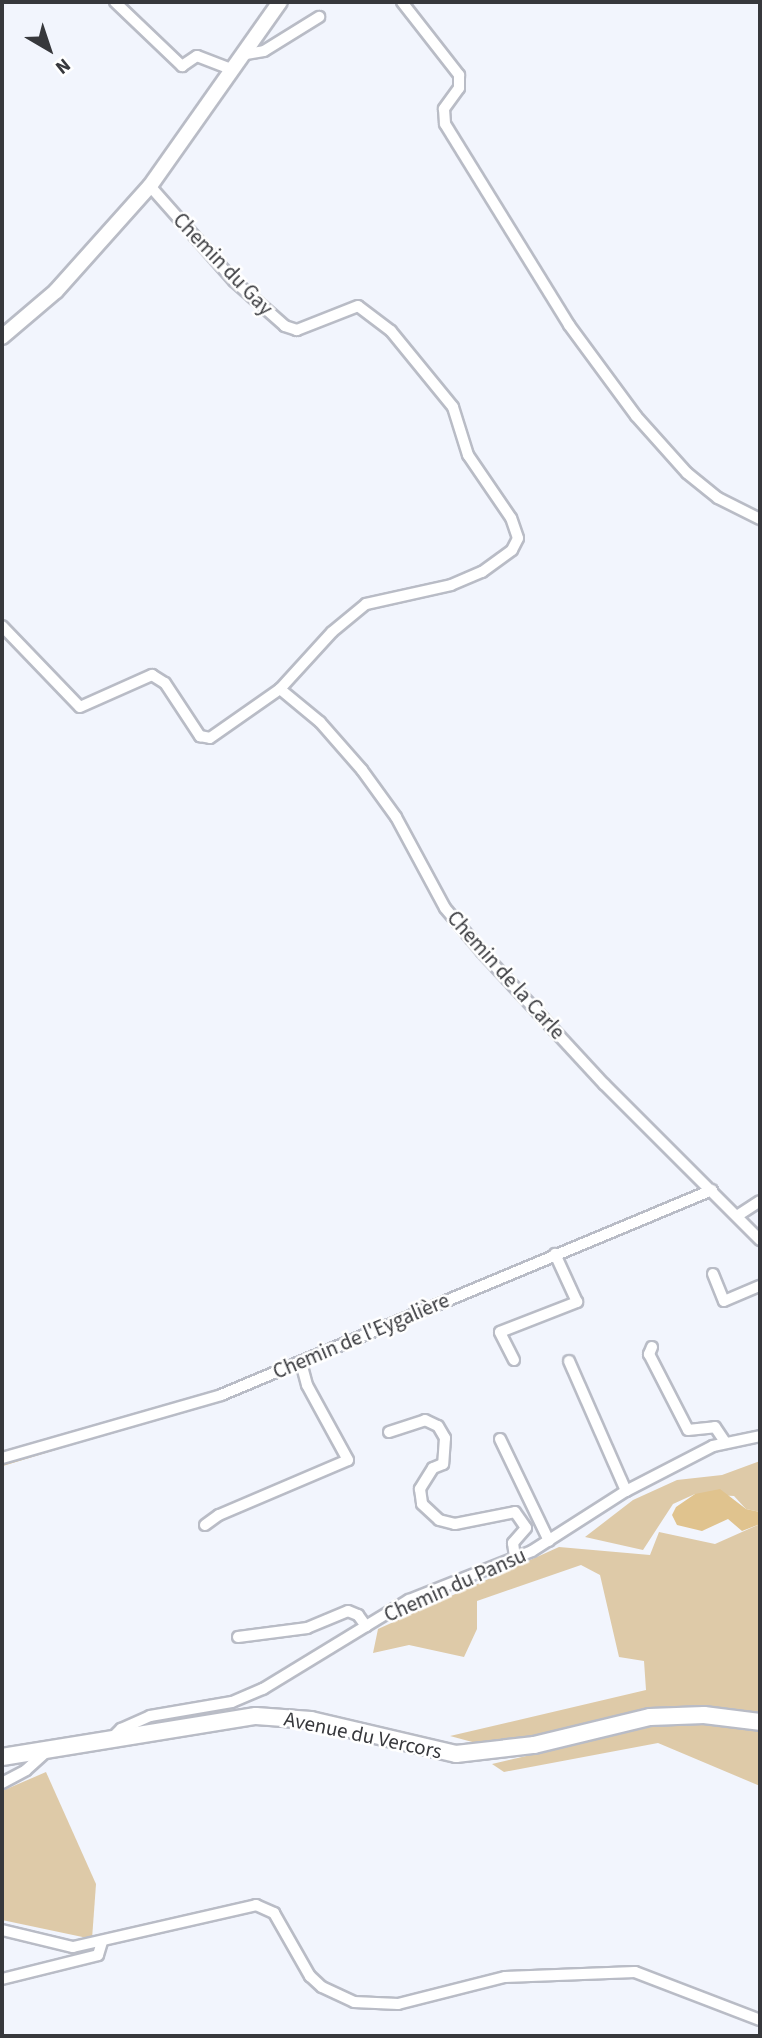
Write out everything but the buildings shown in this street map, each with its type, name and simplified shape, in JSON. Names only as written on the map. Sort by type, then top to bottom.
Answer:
[{"type":"main road","name":"Avenue du Vercors","points":[[2,1757],[109,1741],[218,1719],[286,1716],[456,1754],[534,1745],[650,1717],[704,1715],[760,1722]]},
{"type":"street","points":[[115,2],[182,66],[201,56],[233,70]]},
{"type":"street","points":[[2,337],[56,290],[150,186],[280,2]]},
{"type":"street","points":[[402,2],[459,75],[459,88],[444,109],[445,124],[569,325],[636,416],[687,473],[718,499],[760,519]]},
{"type":"street","points":[[247,51],[264,51],[319,17]]},
{"type":"street","name":"Chemin du Gay","points":[[2,626],[80,707],[152,675],[165,682],[200,736],[223,733],[280,689],[332,632],[366,604],[451,584],[482,572],[512,550],[517,538],[511,518],[468,455],[453,407],[385,325],[358,306],[298,330],[285,326],[234,281],[150,186]]},
{"type":"street","name":"Chemin de la Carle","points":[[280,689],[320,722],[362,770],[460,926],[604,1084],[760,1240]]},
{"type":"street","name":"Chemin de l'Eygalière","points":[[2,1458],[221,1395],[712,1190]]},
{"type":"street","points":[[737,1216],[760,1201]]},
{"type":"street","points":[[514,1360],[500,1332],[577,1302],[555,1254]]},
{"type":"street","points":[[713,1274],[724,1301],[760,1286]]},
{"type":"street","points":[[652,1348],[649,1354],[688,1430],[715,1427],[725,1442]]},
{"type":"street","points":[[569,1361],[625,1491]]},
{"type":"street","points":[[205,1525],[219,1515],[348,1460],[307,1385],[301,1362]]},
{"type":"street","points":[[389,1432],[425,1420],[438,1426],[445,1438],[443,1464],[433,1468],[420,1489],[422,1504],[432,1516],[455,1524],[515,1513],[526,1528],[513,1543],[515,1558]]},
{"type":"street","name":"Chemin du Pansu","points":[[109,1741],[121,1729],[150,1716],[232,1702],[263,1689],[410,1600],[515,1558],[549,1541],[625,1491],[725,1442],[760,1436]]},
{"type":"street","points":[[499,1439],[549,1541]]},
{"type":"street","points":[[238,1637],[307,1628],[348,1611],[358,1615],[366,1626]]},
{"type":"street","points":[[2,1783],[26,1770],[48,1750]]},
{"type":"street","points":[[2,1930],[73,1947],[102,1942],[154,1925],[256,1905],[274,1913],[310,1976],[322,1987],[354,2002],[398,2004],[505,1977],[635,1972],[760,2020]]},
{"type":"street","points":[[2,1979],[98,1955],[102,1942]]},
{"type":"shaded area","points":[[760,1461],[760,1512],[746,1509],[734,1496],[695,1494],[673,1504],[643,1550],[585,1537],[633,1500],[677,1480],[722,1475]]},
{"type":"shaded area","points":[[720,1489],[746,1509],[760,1512],[760,1524],[742,1531],[728,1519],[702,1531],[677,1525],[672,1515],[676,1507],[695,1494]]},
{"type":"shaded area","points":[[760,1524],[760,1717],[715,1710],[491,1747],[450,1736],[646,1690],[644,1661],[619,1657],[600,1575],[581,1565],[477,1601],[477,1629],[464,1657],[409,1645],[373,1653],[378,1629],[559,1547],[650,1555],[659,1532],[715,1544]]},
{"type":"shaded area","points":[[685,1719],[760,1727],[760,1786],[658,1743],[504,1772],[492,1764]]},
{"type":"shaded area","points":[[46,1772],[96,1884],[92,1939],[2,1920],[2,1791]]},
{"type":"waterway","points":[[2,1464],[58,1447]]}]
